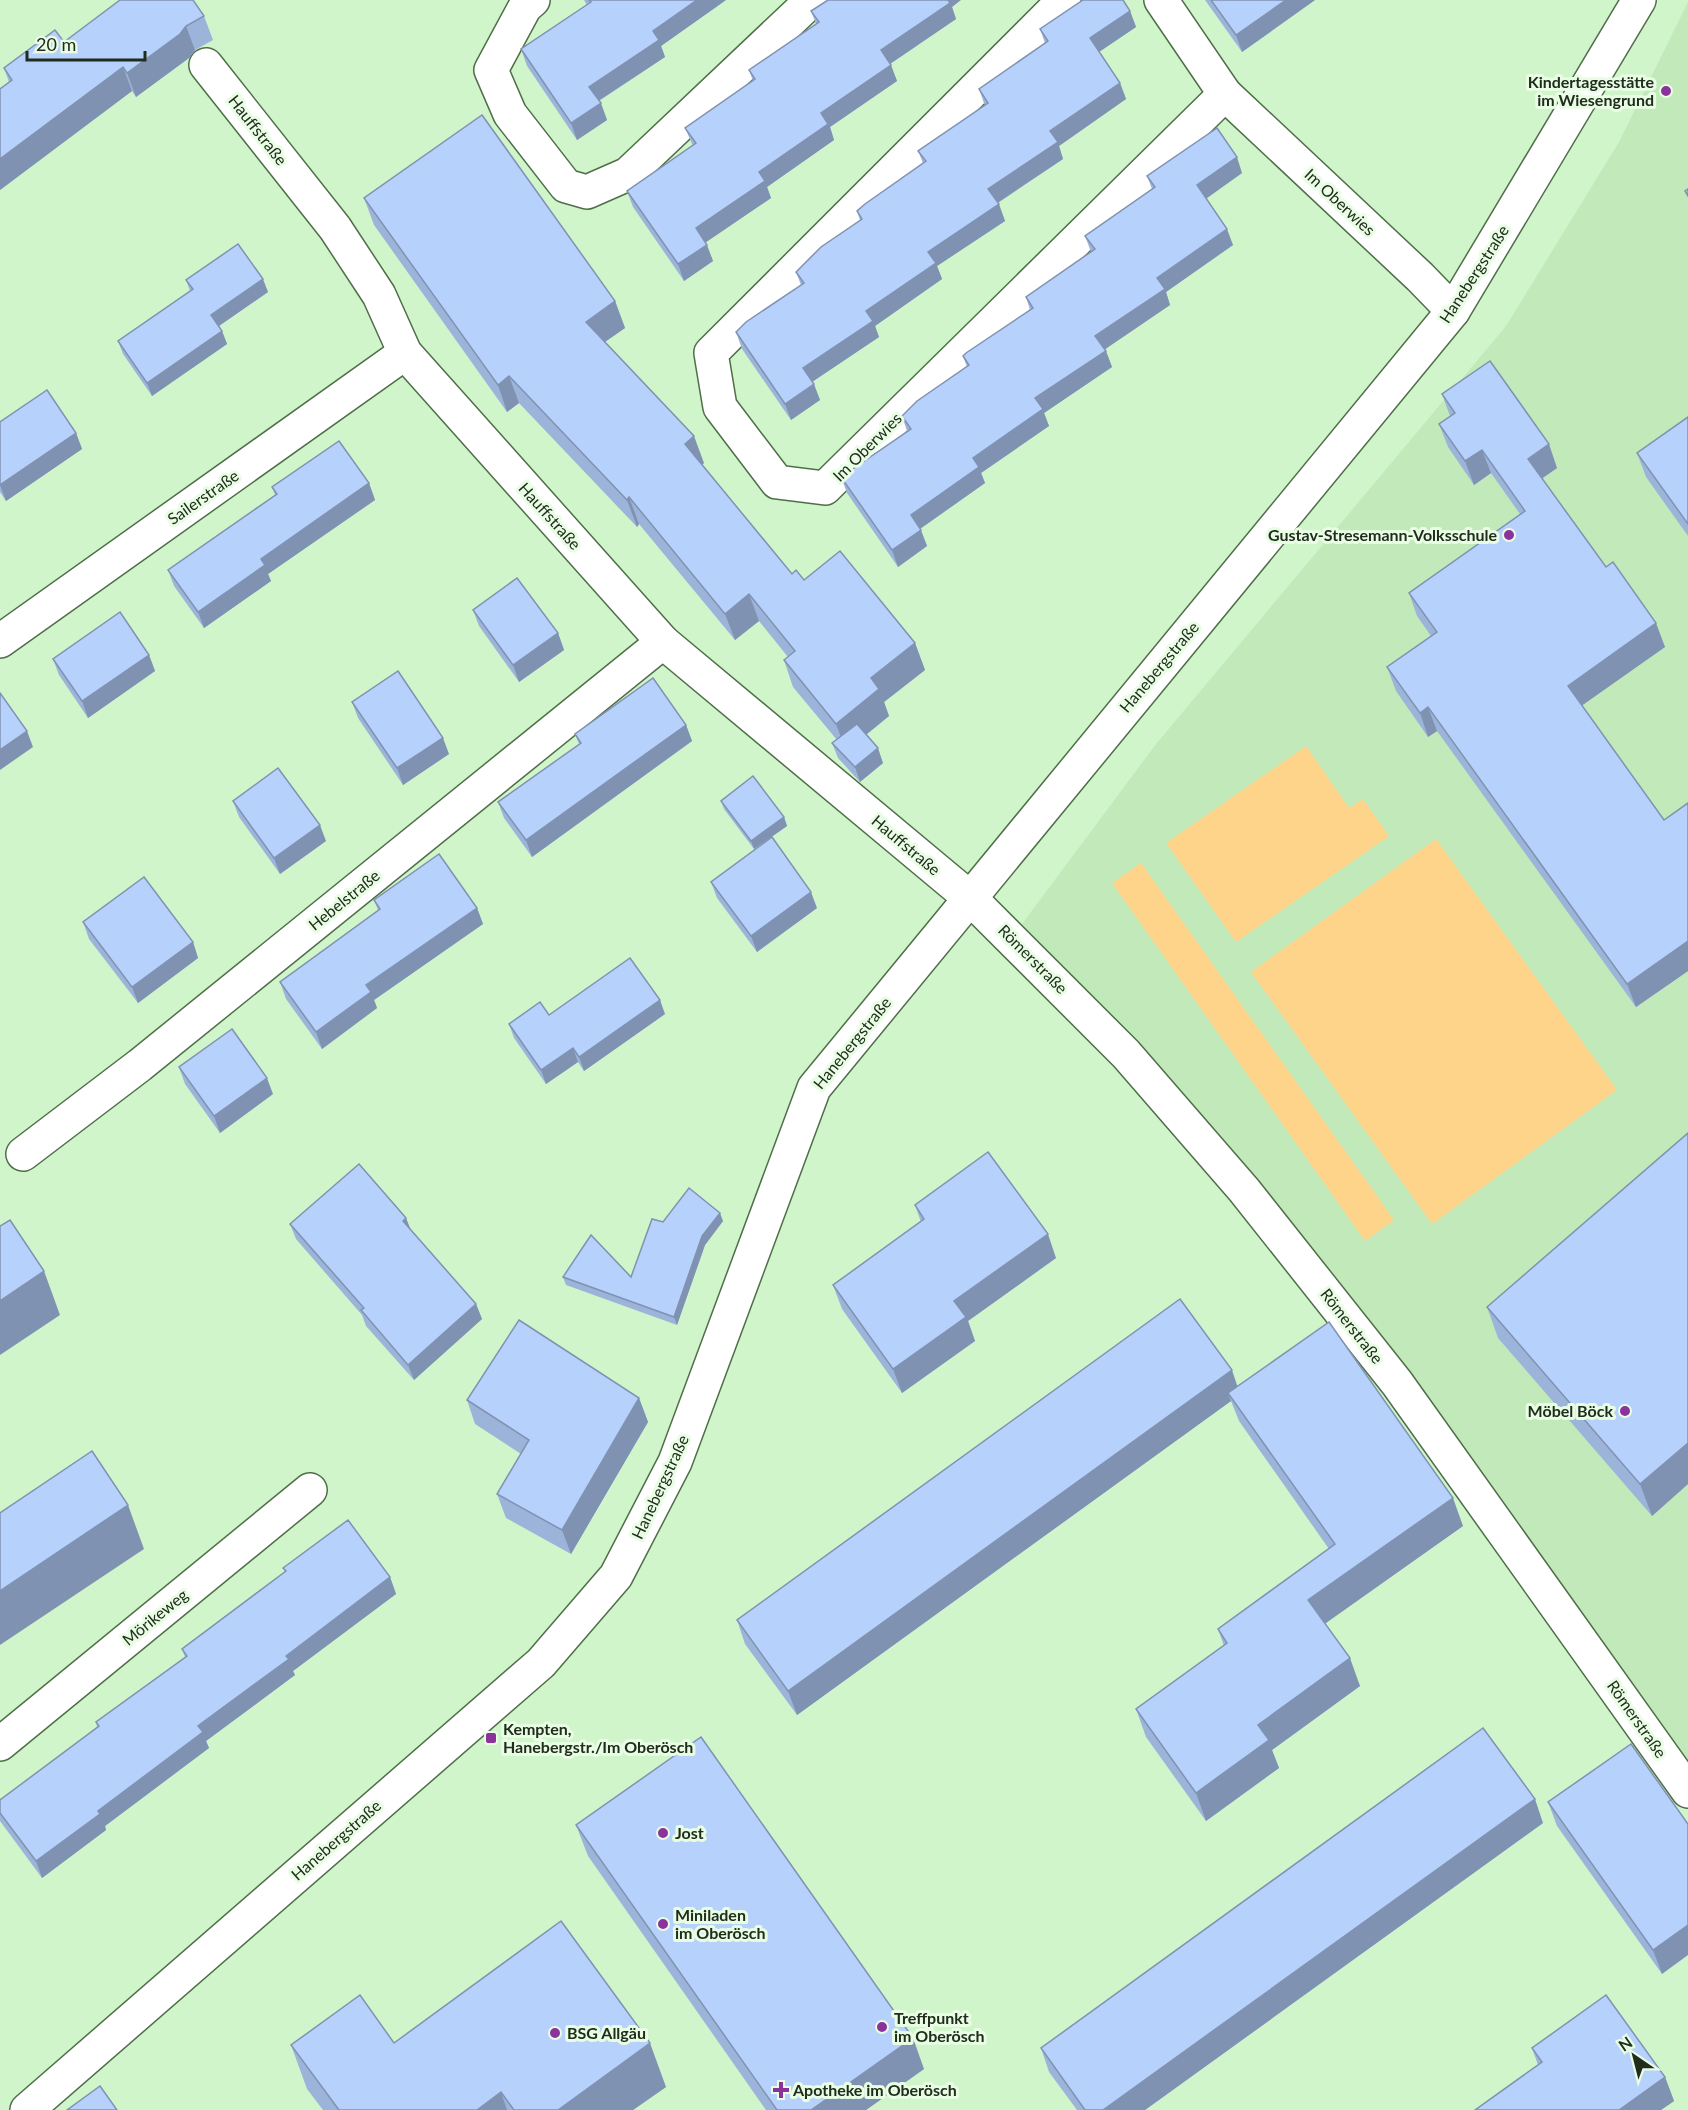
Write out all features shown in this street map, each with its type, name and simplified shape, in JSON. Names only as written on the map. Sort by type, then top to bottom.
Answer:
[{"type":"street","points":[[533,0],[525,7],[491,70],[510,114],[566,186],[587,192],[628,174],[812,0]]},
{"type":"street","name":"Im Oberwies","points":[[1064,0],[711,353],[720,407],[777,482],[825,488],[1225,94]]},
{"type":"street","name":"Im Oberwies","points":[[1161,0],[1225,94],[1420,277],[1453,311]]},
{"type":"street","name":"Hanebergstraße","points":[[27,2110],[541,1663],[616,1576],[675,1462],[814,1088],[1453,311],[1639,0]]},
{"type":"street","name":"Hauffstraße","points":[[206,65],[335,228],[379,295],[405,353],[663,642],[970,898]]},
{"type":"street","name":"Sailerstraße","points":[[0,641],[405,353]]},
{"type":"street","name":"Hebelstraße","points":[[23,1154],[140,1065],[663,642]]},
{"type":"street","name":"Römerstraße","points":[[970,898],[1126,1054],[1244,1190],[1397,1383],[1688,1791]]},
{"type":"street","name":"Mörikeweg","points":[[0,1744],[309,1490]]},
{"type":"shaded area","name":"Gustav-Stresemann-Volksschule","points":[[1688,2],[1688,1770],[1368,1324],[1259,1181],[1137,1041],[1022,924],[1156,744],[1506,326],[1619,142]]},
{"type":"shaded area","points":[[1306,746],[1349,808],[1363,799],[1389,836],[1236,942],[1166,843]]},
{"type":"shaded area","points":[[1436,839],[1617,1090],[1432,1224],[1251,972]]},
{"type":"shaded area","points":[[1141,863],[1394,1220],[1365,1241],[1112,883]]},
{"type":"building","points":[[120,0],[193,0],[204,16],[186,26],[180,34],[127,73],[123,67],[0,159],[0,89],[12,80],[4,68],[55,30],[64,42]]},
{"type":"building","points":[[589,0],[697,0],[653,31],[659,40],[589,87],[601,103],[571,123],[521,49],[591,2]]},
{"type":"building","points":[[828,0],[948,0],[950,3],[881,50],[891,65],[821,113],[828,124],[759,172],[765,181],[696,228],[707,245],[678,264],[627,191],[696,143],[685,128],[755,79],[749,70],[819,22],[811,11]]},
{"type":"building","points":[[1083,0],[1123,0],[1130,11],[1090,38],[1120,83],[1050,131],[1058,142],[988,189],[999,204],[928,252],[936,263],[866,311],[873,321],[803,368],[814,384],[785,404],[736,332],[746,322],[804,283],[796,272],[821,247],[862,219],[857,211],[865,204],[926,161],[918,151],[988,103],[979,89],[1048,41],[1040,29]]},
{"type":"building","points":[[1211,0],[1286,0],[1236,35]]},
{"type":"building","points":[[482,115],[615,301],[586,322],[694,436],[685,444],[792,574],[796,570],[804,580],[840,551],[915,643],[871,678],[879,689],[836,724],[784,660],[795,651],[749,594],[725,614],[629,497],[627,500],[509,376],[498,385],[364,198]]},
{"type":"building","points":[[1217,128],[1237,157],[1197,185],[1227,229],[1157,278],[1165,289],[1095,336],[1106,351],[1035,398],[1043,409],[973,458],[979,467],[911,515],[921,530],[892,550],[841,477],[911,429],[902,416],[917,401],[969,365],[963,356],[966,353],[1033,308],[1026,297],[1095,249],[1085,236],[1155,187],[1147,176]]},
{"type":"building","points":[[238,244],[263,279],[211,315],[222,331],[147,383],[118,341],[193,289],[186,280]]},
{"type":"building","points":[[1490,361],[1549,444],[1528,459],[1606,567],[1613,562],[1656,623],[1568,686],[1664,820],[1688,803],[1688,941],[1627,984],[1428,707],[1420,713],[1387,667],[1437,632],[1409,593],[1525,511],[1482,450],[1465,461],[1439,424],[1455,413],[1442,394]]},
{"type":"building","points":[[47,390],[76,433],[0,485],[0,422]]},
{"type":"building","points":[[1688,417],[1688,524],[1637,453]]},
{"type":"building","points":[[339,441],[369,483],[261,559],[265,565],[198,612],[168,570],[277,494],[272,487]]},
{"type":"building","points":[[517,578],[558,633],[513,665],[473,610]]},
{"type":"building","points":[[120,612],[149,655],[82,701],[53,659]]},
{"type":"building","points":[[398,671],[443,738],[397,768],[352,702]]},
{"type":"building","points":[[653,678],[686,725],[526,840],[498,802],[581,743],[575,734]]},
{"type":"building","points":[[0,693],[27,731],[0,750]]},
{"type":"building","points":[[857,724],[878,748],[855,767],[832,743]]},
{"type":"building","points":[[278,768],[320,825],[274,858],[233,801]]},
{"type":"building","points":[[753,776],[784,817],[751,841],[721,801]]},
{"type":"building","points":[[772,837],[811,892],[751,936],[711,882]]},
{"type":"building","points":[[439,854],[477,908],[366,985],[371,992],[316,1032],[280,982],[380,909],[374,900]]},
{"type":"building","points":[[144,877],[193,942],[132,987],[83,922]]},
{"type":"building","points":[[630,958],[660,1000],[579,1057],[573,1048],[541,1070],[509,1024],[540,1002],[549,1015]]},
{"type":"building","points":[[232,1029],[267,1078],[214,1116],[179,1067]]},
{"type":"building","name":"Möbel Böck","points":[[1688,1133],[1688,1443],[1640,1484],[1487,1307]]},
{"type":"building","points":[[988,1152],[1048,1234],[954,1301],[966,1317],[893,1369],[833,1285],[924,1219],[915,1205]]},
{"type":"building","points":[[359,1164],[406,1218],[403,1221],[476,1304],[408,1365],[361,1310],[364,1308],[290,1224]]},
{"type":"building","points":[[689,1188],[720,1213],[702,1236],[674,1317],[563,1277],[591,1235],[631,1277],[652,1219],[663,1222]]},
{"type":"building","points":[[10,1220],[44,1271],[0,1301],[0,1226]]},
{"type":"building","points":[[1180,1299],[1232,1370],[788,1691],[737,1620]]},
{"type":"building","points":[[519,1320],[639,1398],[562,1530],[497,1494],[529,1440],[467,1400]]},
{"type":"building","points":[[1329,1322],[1453,1498],[1308,1600],[1350,1658],[1258,1725],[1269,1740],[1196,1793],[1136,1709],[1227,1643],[1218,1629],[1335,1544],[1228,1393]]},
{"type":"building","points":[[92,1451],[128,1505],[0,1591],[0,1513]]},
{"type":"building","points":[[348,1520],[390,1577],[286,1656],[289,1659],[198,1726],[203,1732],[98,1811],[100,1814],[36,1861],[0,1813],[0,1800],[99,1726],[96,1722],[187,1656],[182,1649],[286,1571],[283,1568]]},
{"type":"building","points":[[1483,1728],[1535,1799],[1103,2110],[1085,2110],[1041,2048]]},
{"type":"building","points":[[701,1737],[913,2038],[811,2110],[777,2110],[576,1825]]},
{"type":"building","points":[[1631,1744],[1688,1824],[1688,1925],[1653,1950],[1548,1802]]},
{"type":"building","points":[[561,1921],[650,2043],[558,2110],[514,2110],[501,2092],[477,2110],[339,2110],[291,2045],[360,1995],[394,2043]]},
{"type":"building","points":[[1606,1995],[1665,2077],[1619,2110],[1475,2110],[1542,2062],[1532,2048]]},
{"type":"building","points":[[100,2086],[117,2110],[67,2110]]},
{"type":"place","name":"Kindertagesstätte im Wiesengrund","points":[[1666,91]]},
{"type":"place","name":"Gustav-Stresemann-Volksschule","points":[[1509,535]]},
{"type":"place","name":"Möbel Böck","points":[[1625,1411]]},
{"type":"place","name":"Kempten, Hanebergstr./Im Oberösch","points":[[491,1738]]},
{"type":"place","name":"Jost","points":[[663,1833]]},
{"type":"place","name":"Miniladen im Oberösch","points":[[663,1924]]},
{"type":"place","name":"Treffpunkt im Oberösch","points":[[882,2027]]},
{"type":"place","name":"BSG Allgäu","points":[[555,2033]]},
{"type":"place","name":"Apotheke im Oberösch","points":[[781,2090]]}]
